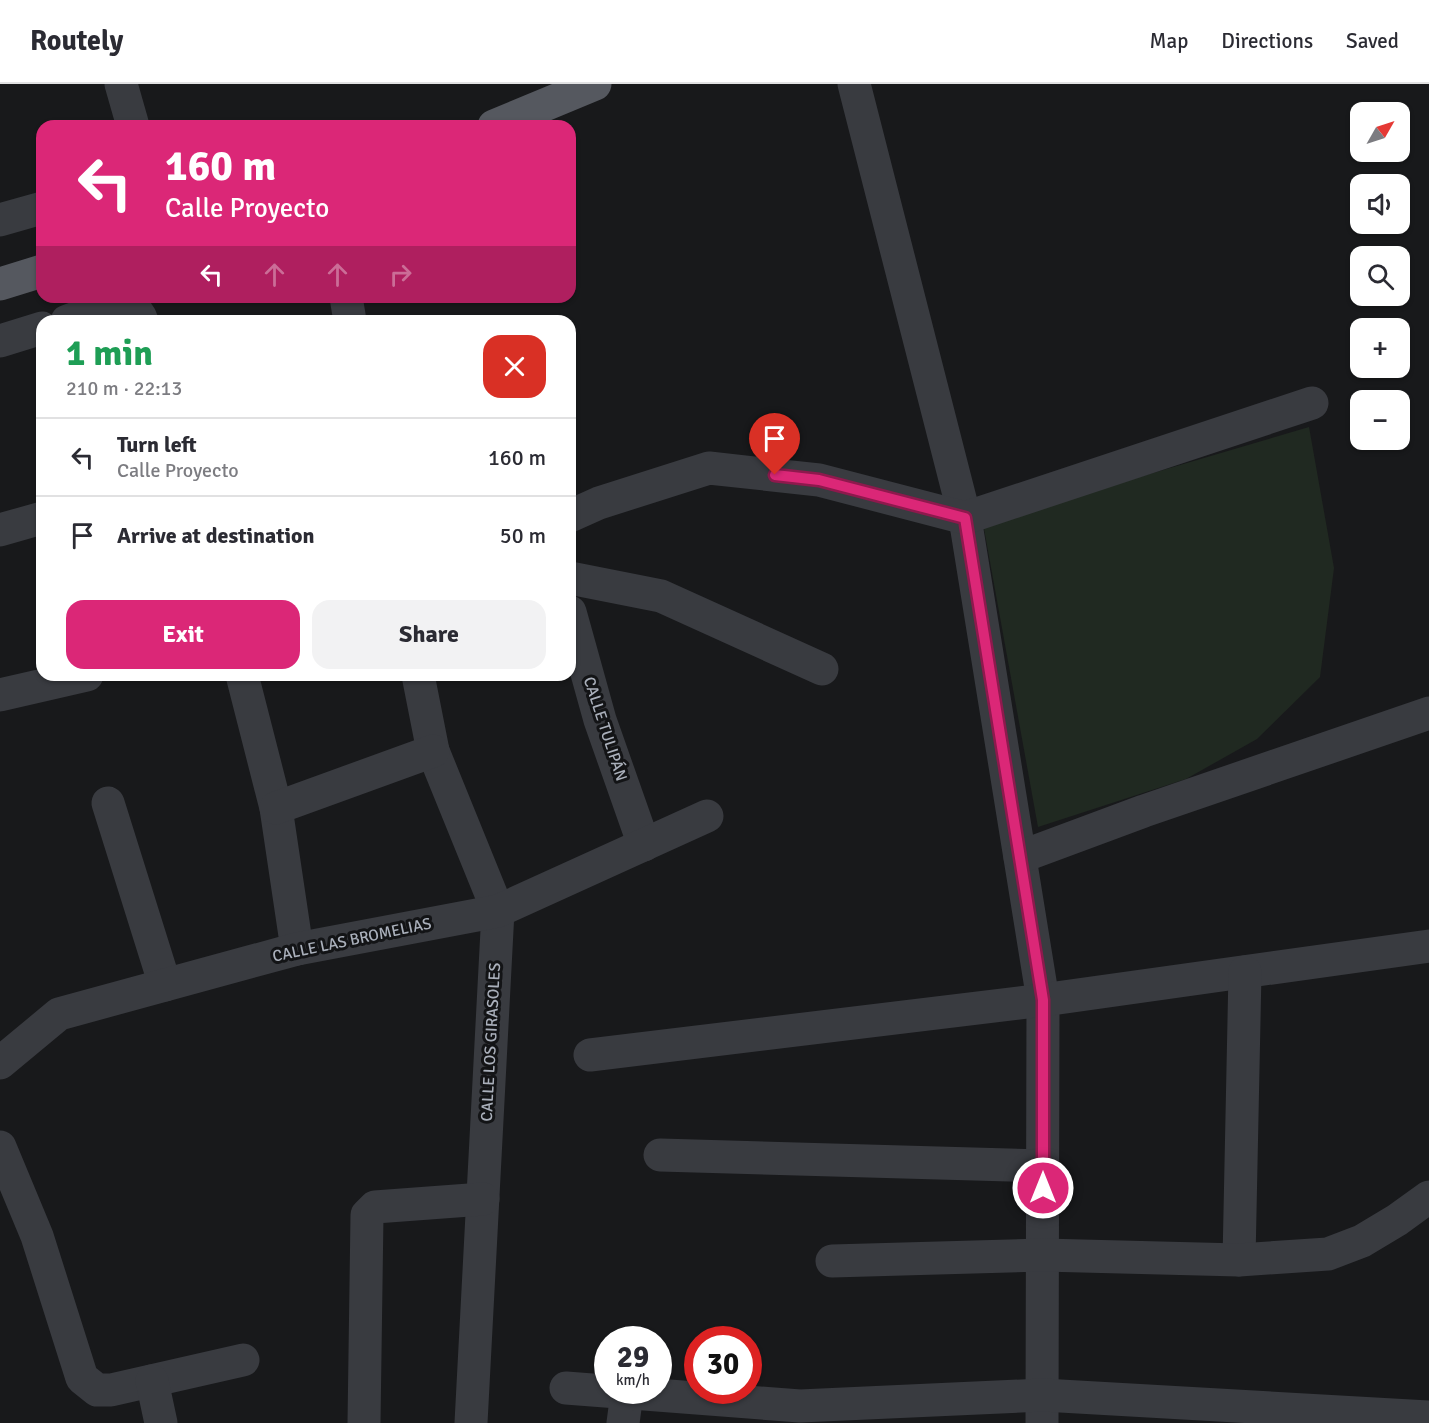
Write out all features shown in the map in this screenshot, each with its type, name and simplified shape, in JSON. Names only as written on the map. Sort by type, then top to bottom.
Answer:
[{"type":"main road","points":[[508,120],[595,84]]},
{"type":"main road","points":[[0,284],[36,273]]},
{"type":"street","points":[[121,84],[131,120]]},
{"type":"street","points":[[854,84],[965,518],[1043,1000],[1042,1409]]},
{"type":"street","points":[[0,220],[36,210]]},
{"type":"street","points":[[86,315],[118,305],[129,306],[140,315]]},
{"type":"street","points":[[0,341],[36,330]]},
{"type":"street","points":[[576,513],[599,503],[709,468],[819,480],[965,518],[1312,404]]},
{"type":"street","points":[[0,530],[36,520]]},
{"type":"street","points":[[576,579],[661,596],[822,669]]},
{"type":"street","name":"CALLE TULIPÁN","points":[[576,634],[600,720],[644,845]]},
{"type":"street","points":[[0,695],[61,681]]},
{"type":"street","points":[[244,681],[276,808],[297,949]]},
{"type":"street","name":"CALLE LOS GIRASOLES","points":[[419,681],[433,751],[498,911],[471,1423]]},
{"type":"street","points":[[1020,856],[1429,712]]},
{"type":"street","points":[[276,808],[433,751]]},
{"type":"street","points":[[108,803],[165,985]]},
{"type":"street","name":"CALLE LAS BROMELIAS","points":[[0,1063],[59,1014],[297,949],[498,911],[707,816]]},
{"type":"street","points":[[590,1055],[1043,1000],[1429,946]]},
{"type":"street","points":[[1239,1260],[1245,972]]},
{"type":"street","points":[[0,1148],[37,1236],[82,1378],[97,1390],[104,1390],[243,1360]]},
{"type":"street","points":[[660,1155],[1043,1166]]},
{"type":"street","points":[[832,1261],[1043,1255],[1239,1260],[1328,1254],[1362,1241],[1429,1197]]},
{"type":"street","points":[[364,1423],[367,1215],[375,1207],[483,1199]]},
{"type":"street","points":[[152,1381],[161,1423]]},
{"type":"street","points":[[566,1388],[625,1408],[799,1414],[1042,1409],[1429,1417]]},
{"type":"shaded area","points":[[1309,427],[1334,568],[1320,677],[1257,739],[1186,779],[1038,827],[983,523]]},
{"type":"route","points":[[775,475],[819,480],[965,518],[1043,1000],[1043,1188]]}]
